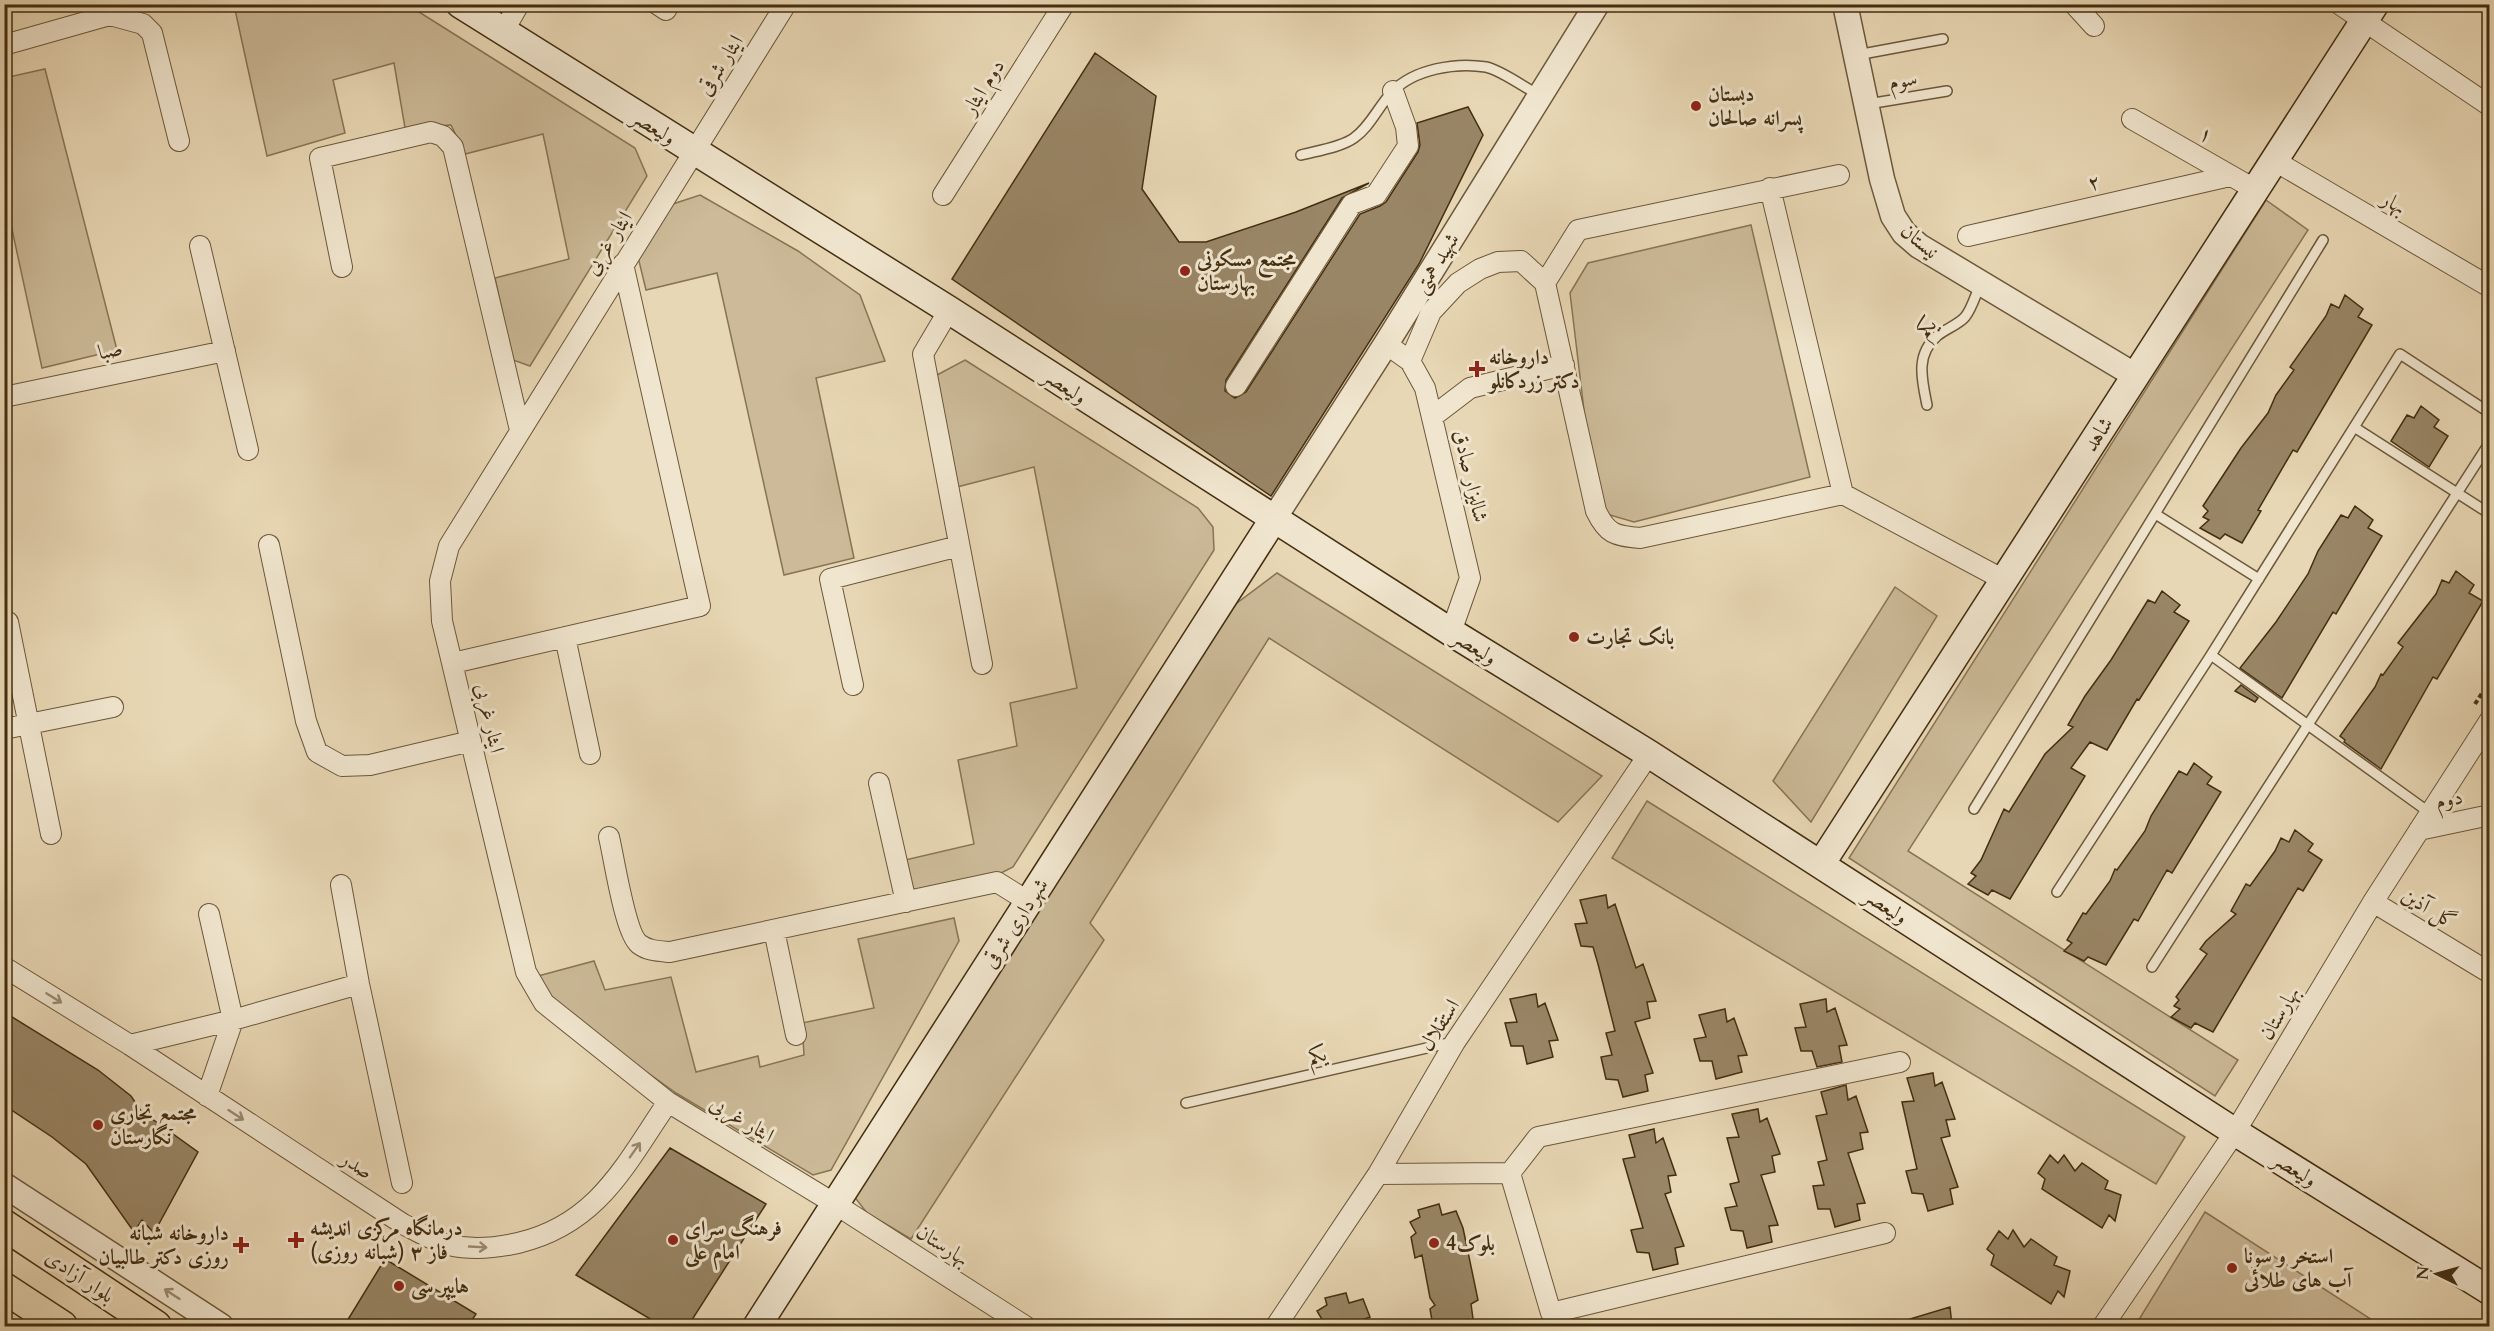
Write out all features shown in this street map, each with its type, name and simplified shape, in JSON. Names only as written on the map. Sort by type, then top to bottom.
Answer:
[{"type":"main road","name":"ولیعصر","points":[[460,4],[949,310],[1273,520],[1451,633],[1649,754],[2235,1132],[2490,1291]]},
{"type":"main road","name":"شاهد","points":[[1821,864],[2370,13]]},
{"type":"main road","name":"شهرداری شرقی","points":[[757,1326],[1273,520]]},
{"type":"main road","name":"بلوار آزادی","points":[[4,1226],[156,1326]]},
{"type":"main road","points":[[4,1288],[62,1326]]},
{"type":"street","points":[[503,32],[519,4]]},
{"type":"street","points":[[657,4],[666,10],[669,4]]},
{"type":"street","name":"ایثار شرقی","points":[[694,152],[786,4]]},
{"type":"street","name":"دوم ایثار","points":[[943,195],[1064,4]]},
{"type":"street","name":"شهید همتی","points":[[1273,520],[1386,344],[1597,4]]},
{"type":"street","name":"نيستان","points":[[1845,4],[1882,180],[1893,216],[1904,234],[1919,246],[2136,376]]},
{"type":"street","points":[[2074,4],[2094,26]]},
{"type":"street","points":[[2339,4],[2370,13],[2490,106]]},
{"type":"street","points":[[4,45],[110,15],[143,24],[152,33],[179,141]]},
{"type":"street","points":[[1236,386],[1352,204],[1376,195],[1408,146],[1406,127],[1393,91]]},
{"type":"street","name":"۱","points":[[2132,119],[2256,190]]},
{"type":"street","points":[[342,267],[320,158],[414,135],[431,132],[443,136],[453,147],[520,430]]},
{"type":"street","name":"ایثار غربی","points":[[694,152],[449,546],[440,581],[442,621],[526,972],[544,1003],[668,1102],[835,1204]]},
{"type":"street","name":"بهار","points":[[2275,161],[2490,287]]},
{"type":"street","points":[[1545,283],[1578,230],[1839,175]]},
{"type":"street","name":"۲","points":[[1968,236],[2230,176]]},
{"type":"street","points":[[1770,188],[1842,494]]},
{"type":"street","points":[[200,246],[248,450]]},
{"type":"street","points":[[1410,361],[1431,312],[1458,283],[1480,269],[1498,262],[1521,261],[1545,283],[1596,511],[1604,527],[1619,537],[1640,538],[1842,494],[2004,580]]},
{"type":"street","points":[[453,663],[700,606],[623,264]]},
{"type":"street","points":[[949,310],[923,354],[982,664]]},
{"type":"street","name":"شالیزار صادق","points":[[1386,344],[1410,361],[1425,388],[1470,578],[1451,633]]},
{"type":"street","name":"صبا","points":[[4,397],[225,351]]},
{"type":"street","points":[[1432,417],[1470,388],[1564,365]]},
{"type":"street","points":[[269,545],[306,721],[317,752],[342,766],[370,765],[471,741]]},
{"type":"street","points":[[853,685],[830,579],[959,546]]},
{"type":"street","points":[[8,622],[51,834]]},
{"type":"street","points":[[565,637],[590,754]]},
{"type":"street","points":[[4,729],[112,707]]},
{"type":"street","name":"بهارستان","points":[[2103,1326],[2235,1132],[2373,902],[2490,720]]},
{"type":"street","name":"استقلال","points":[[1276,1326],[1378,1174],[1455,1042],[1649,754]]},
{"type":"street","points":[[879,783],[906,902]]},
{"type":"street","name":"دوم","points":[[2425,822],[2490,815]]},
{"type":"street","points":[[609,837],[629,928],[638,943],[651,950],[670,952],[998,882],[1029,902]]},
{"type":"street","points":[[341,885],[359,984],[402,1183]]},
{"type":"street","name":"گل آذین","points":[[2373,902],[2490,974]]},
{"type":"street","points":[[207,1096],[233,1020],[209,914]]},
{"type":"street","points":[[774,930],[796,1035]]},
{"type":"street","name":"صدر","points":[[4,967],[130,1045],[403,1224],[449,1245],[485,1248],[504,1246],[539,1236],[571,1223],[594,1204],[614,1182],[668,1102]]},
{"type":"street","points":[[130,1045],[233,1020],[359,984]]},
{"type":"street","points":[[1510,1173],[1538,1137],[1900,1062]]},
{"type":"street","points":[[1378,1174],[1510,1173]]},
{"type":"street","points":[[1510,1173],[1551,1313],[1885,1233]]},
{"type":"street","points":[[4,1185],[221,1326]]},
{"type":"street","name":"بهارستان","points":[[835,1204],[1025,1326]]},
{"type":"lane","points":[[1856,55],[1943,39]]},
{"type":"lane","points":[[1301,155],[1352,140],[1363,130],[1393,91],[1409,78],[1430,70],[1459,67],[1488,68],[1540,96]]},
{"type":"lane","name":"سوم","points":[[1866,105],[1947,91]]},
{"type":"lane","points":[[1974,809],[2157,515],[2323,240]]},
{"type":"lane","name":"یکم","points":[[1927,405],[1921,372],[1922,360],[1928,346],[1965,317],[1981,283]]},
{"type":"lane","points":[[2058,892],[2211,655],[2400,354],[2490,412]]},
{"type":"lane","points":[[2354,427],[2490,514]]},
{"type":"lane","points":[[2152,967],[2490,442]]},
{"type":"lane","points":[[2157,515],[2259,579]]},
{"type":"lane","points":[[2211,655],[2307,724],[2425,822]]},
{"type":"lane","name":"یکم","points":[[1186,1103],[1455,1042]]},
{"type":"shaded area","points":[[234,5],[408,5],[635,148],[647,176],[530,366],[513,360],[495,278],[569,259],[543,134],[465,154],[451,125],[405,128],[394,63],[333,80],[345,133],[267,156]]},
{"type":"shaded area","points":[[45,69],[117,350],[42,368],[5,197],[4,78]]},
{"type":"shaded area","points":[[700,195],[798,251],[860,295],[885,361],[816,378],[854,558],[784,575],[717,273],[646,290],[638,257],[673,204]]},
{"type":"shaded area","points":[[2266,200],[2308,230],[1908,851],[2238,1060],[2215,1096],[1849,858]]},
{"type":"shaded area","points":[[1751,225],[1810,477],[1634,522],[1596,511],[1570,293],[1588,263]]},
{"type":"shaded area","points":[[965,360],[1198,508],[1213,527],[1214,550],[1013,867],[999,874],[910,892],[905,860],[974,844],[958,760],[1017,746],[1010,703],[1077,688],[1034,467],[957,487],[937,375]]},
{"type":"shaded area","points":[[1277,573],[1602,776],[1558,822],[1269,638],[1090,923],[1104,940],[911,1239],[867,1213],[853,1195],[1229,609]]},
{"type":"shaded area","points":[[1895,587],[1937,616],[1811,822],[1773,781]]},
{"type":"shaded area","points":[[1647,801],[2185,1137],[2156,1184],[1612,858]]},
{"type":"shaded area","points":[[954,918],[959,941],[831,1170],[813,1175],[676,1093],[574,1020],[546,993],[538,976],[594,961],[605,990],[671,977],[696,1072],[758,1056],[760,1067],[804,1055],[802,1023],[874,1008],[858,939]]},
{"type":"shaded area","name":"استخر و سونا آب های طلائی","points":[[2205,1212],[2380,1325],[2381,1326],[2135,1326]]},
{"type":"building","name":"مجتمع مسکونی بهارستان","points":[[1095,53],[1156,96],[1142,189],[1179,242],[1206,242],[1296,212],[1369,183],[1342,198],[1226,380],[1225,391],[1235,398],[1246,392],[1360,214],[1386,202],[1418,152],[1420,145],[1417,123],[1468,107],[1483,135],[1419,264],[1271,496],[952,279]]},
{"type":"building","points":[[2345,295],[2363,309],[2358,317],[2372,325],[2297,452],[2293,450],[2258,510],[2261,511],[2242,543],[2225,534],[2220,539],[2200,528],[2209,520],[2203,517],[2208,511],[2203,506],[2241,448],[2268,413],[2276,395],[2294,370],[2290,367],[2326,316],[2331,304],[2339,308]]},
{"type":"building","points":[[2421,406],[2439,420],[2434,427],[2448,436],[2429,467],[2391,441],[2407,415],[2414,418]]},
{"type":"building","points":[[2355,506],[2373,520],[2368,528],[2382,536],[2336,614],[2333,612],[2282,698],[2240,668],[2276,622],[2308,574],[2318,551],[2341,515],[2348,518]]},
{"type":"building","points":[[2456,571],[2474,585],[2469,593],[2483,601],[2437,679],[2433,677],[2381,769],[2344,742],[2345,740],[2340,736],[2375,687],[2381,674],[2383,675],[2403,647],[2398,643],[2436,594],[2442,580],[2449,583]]},
{"type":"building","points":[[2162,591],[2180,605],[2174,612],[2189,621],[2139,700],[2137,699],[2107,750],[2090,742],[2071,768],[2085,776],[2010,899],[1992,890],[1988,895],[1968,884],[1976,876],[1971,873],[1981,860],[2004,809],[2009,812],[2045,754],[2073,727],[2068,725],[2085,696],[2111,660],[2148,600],[2155,603]]},
{"type":"building","points":[[2241,685],[2258,698],[2255,702],[2235,691]]},
{"type":"building","points":[[2194,763],[2212,777],[2207,784],[2221,792],[2172,873],[2167,870],[2138,921],[2134,919],[2106,965],[2088,957],[2084,961],[2064,951],[2072,943],[2067,940],[2083,913],[2086,914],[2110,881],[2115,869],[2117,870],[2145,831],[2151,816],[2179,771],[2187,775]]},
{"type":"building","points":[[2295,830],[2313,844],[2308,851],[2322,860],[2303,891],[2298,888],[2213,1032],[2195,1023],[2191,1028],[2171,1017],[2180,1009],[2174,1006],[2179,1000],[2176,997],[2207,954],[2200,949],[2236,914],[2231,911],[2246,884],[2250,886],[2275,851],[2281,838],[2289,842]]},
{"type":"building","points":[[1606,895],[1608,908],[1615,904],[1636,968],[1643,964],[1656,1001],[1647,1002],[1650,1018],[1635,1022],[1653,1073],[1645,1075],[1648,1091],[1623,1097],[1618,1080],[1606,1079],[1601,1057],[1612,1055],[1606,1033],[1615,1031],[1593,947],[1581,946],[1575,924],[1587,923],[1580,900]]},
{"type":"building","points":[[1536,994],[1538,1007],[1545,1003],[1558,1040],[1549,1041],[1553,1057],[1527,1064],[1523,1046],[1511,1046],[1505,1023],[1517,1022],[1510,999]]},
{"type":"building","points":[[1826,999],[1827,1012],[1835,1008],[1847,1045],[1839,1046],[1842,1062],[1817,1067],[1812,1051],[1801,1051],[1795,1028],[1806,1027],[1800,1004]]},
{"type":"building","points":[[1725,1009],[1727,1022],[1734,1018],[1747,1055],[1738,1056],[1742,1072],[1716,1079],[1712,1061],[1700,1061],[1694,1039],[1706,1037],[1699,1015]]},
{"type":"building","name":"مجتمع تجاری نگارستان","points":[[4,1012],[98,1070],[131,1096],[141,1111],[198,1152],[154,1233],[142,1220],[134,1232],[86,1164],[52,1137],[4,1105]]},
{"type":"building","points":[[1933,1073],[1935,1086],[1942,1082],[1955,1119],[1946,1120],[1950,1136],[1941,1138],[1958,1187],[1950,1189],[1953,1204],[1928,1211],[1923,1194],[1912,1193],[1906,1171],[1917,1169],[1902,1102],[1914,1101],[1907,1078]]},
{"type":"building","points":[[1846,1085],[1848,1100],[1856,1096],[1868,1132],[1860,1133],[1863,1149],[1848,1153],[1865,1203],[1857,1204],[1860,1220],[1835,1227],[1830,1209],[1818,1209],[1813,1186],[1824,1185],[1818,1162],[1827,1160],[1816,1116],[1827,1114],[1821,1092]]},
{"type":"building","points":[[1758,1109],[1760,1122],[1767,1118],[1780,1154],[1772,1156],[1775,1172],[1761,1175],[1778,1225],[1769,1226],[1772,1242],[1747,1248],[1743,1231],[1731,1230],[1725,1208],[1737,1206],[1730,1184],[1739,1182],[1727,1138],[1739,1137],[1732,1114]]},
{"type":"building","points":[[1654,1129],[1656,1143],[1663,1138],[1676,1175],[1668,1176],[1671,1192],[1665,1194],[1684,1246],[1675,1248],[1678,1264],[1653,1270],[1649,1253],[1637,1252],[1631,1230],[1643,1228],[1623,1159],[1635,1157],[1629,1135]]},
{"type":"building","name":"فرهنگ سرای امام علی","points":[[670,1148],[766,1204],[688,1326],[662,1326],[576,1275]]},
{"type":"building","points":[[2050,1155],[2058,1163],[2064,1155],[2075,1171],[2082,1163],[2108,1181],[2105,1189],[2121,1195],[2115,1221],[2109,1215],[2102,1228],[2042,1189],[2045,1179],[2038,1173]]},
{"type":"building","points":[[1439,1204],[1442,1215],[1456,1211],[1463,1228],[1478,1300],[1471,1304],[1474,1326],[1433,1326],[1430,1309],[1435,1305],[1430,1298],[1422,1255],[1415,1258],[1411,1237],[1416,1233],[1410,1222],[1420,1217],[1418,1210]]},
{"type":"building","points":[[2013,1230],[2024,1247],[2031,1239],[2057,1257],[2054,1265],[2070,1271],[2064,1297],[2058,1291],[2051,1304],[1991,1265],[1994,1255],[1987,1249],[1999,1231],[2008,1239]]},
{"type":"building","name":"هایپر سی","points":[[385,1259],[476,1314],[468,1326],[344,1326]]},
{"type":"building","points":[[1346,1293],[1349,1303],[1363,1299],[1370,1317],[1362,1320],[1363,1326],[1326,1326],[1317,1311],[1327,1305],[1325,1298]]},
{"type":"building","points":[[1950,1307],[1952,1326],[1900,1326],[1900,1322]]},
{"type":"place","name":"دبستان پسرانه صالحان","points":[[1696,106]]},
{"type":"place","name":"مجتمع مسکونی بهارستان","points":[[1185,271]]},
{"type":"place","name":"داروخانه دکتر زردکانلو","points":[[1477,369]]},
{"type":"place","name":"بانک تجارت","points":[[1574,637]]},
{"type":"place","name":"مجتمع تجاری نگارستان","points":[[98,1125]]},
{"type":"place","name":"درمانگاه مرکزی اندیشه فاز ۳ (شبانه روزی)","points":[[296,1240]]},
{"type":"place","name":"فرهنگ سرای امام علی","points":[[673,1240]]},
{"type":"place","name":"بلوک4","points":[[1434,1243]]},
{"type":"place","name":"داروخانه شبانه روزی دکتر طالبیان","points":[[241,1245]]},
{"type":"place","name":"استخر و سونا آب های طلائی","points":[[2232,1268]]},
{"type":"place","name":"هایپر سی","points":[[399,1286]]}]
